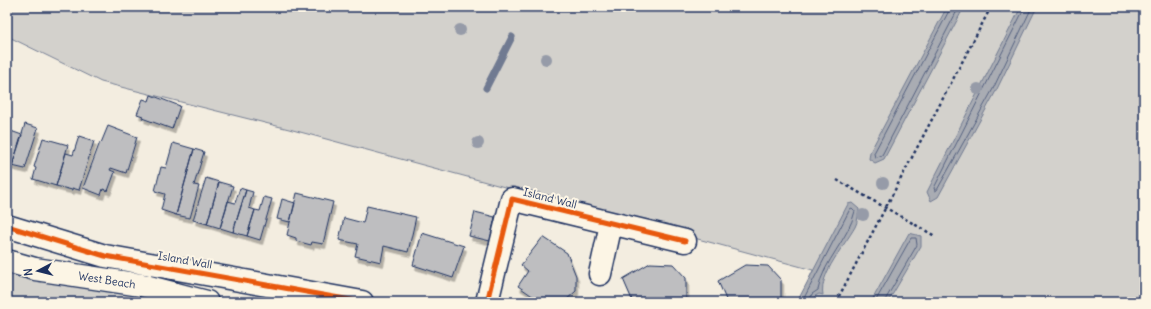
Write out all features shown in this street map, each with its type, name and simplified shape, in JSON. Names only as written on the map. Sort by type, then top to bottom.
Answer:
[{"type":"street","name":"Island Wall","points":[[487,302],[512,199],[685,241]]},
{"type":"street","points":[[600,274],[612,224]]},
{"type":"street","name":"Island Wall","points":[[7,226],[105,256],[362,302]]},
{"type":"street","name":"West Beach","points":[[7,261],[35,269],[141,285],[207,302]]},
{"type":"path","points":[[836,302],[991,7]]},
{"type":"path","points":[[837,180],[885,209],[935,236]]},
{"type":"shaded area","points":[[7,7],[1144,7],[1144,302],[799,302],[813,270],[289,129],[101,82],[7,36]]},
{"type":"shaded area","points":[[7,265],[139,295],[136,302],[7,302]]},
{"type":"water","points":[[947,7],[964,7],[884,159],[875,163],[869,159],[870,152]]},
{"type":"water","points":[[1021,7],[1037,7],[996,91],[938,197],[931,201],[927,192]]},
{"type":"water","points":[[852,203],[859,209],[857,223],[829,269],[825,278],[823,295],[819,294],[815,296],[812,302],[797,302],[848,204]]},
{"type":"water","points":[[909,233],[921,236],[921,246],[888,302],[871,302]]},
{"type":"building","points":[[151,95],[180,106],[172,129],[142,118],[143,116],[137,114],[143,99],[149,101]]},
{"type":"building","points":[[25,124],[38,128],[25,169],[12,166]]},
{"type":"building","points":[[108,126],[137,137],[126,173],[111,168],[110,170],[115,172],[108,191],[103,189],[101,195],[83,188],[100,142],[101,143]]},
{"type":"building","points":[[8,130],[22,135],[12,166],[7,164]]},
{"type":"building","points":[[79,136],[94,141],[79,190],[56,186],[66,153],[73,155]]},
{"type":"building","points":[[43,138],[68,145],[56,186],[33,179],[36,168],[34,167]]},
{"type":"building","points":[[173,143],[194,149],[176,215],[161,210],[165,194],[155,191],[161,167],[166,168]]},
{"type":"building","points":[[194,149],[204,152],[194,185],[199,186],[190,218],[176,215]]},
{"type":"building","points":[[206,178],[219,182],[207,224],[193,220]]},
{"type":"building","points":[[219,182],[233,186],[220,228],[207,224]]},
{"type":"building","points":[[240,188],[246,190],[233,232],[220,228],[228,201],[235,203]]},
{"type":"building","points":[[246,190],[253,192],[249,208],[255,210],[247,236],[233,232]]},
{"type":"building","points":[[297,193],[333,202],[323,244],[312,242],[311,245],[296,241],[296,238],[287,235]]},
{"type":"building","points":[[264,197],[272,199],[260,240],[247,236],[255,210],[260,211]]},
{"type":"building","points":[[282,199],[295,203],[290,222],[277,219]]},
{"type":"building","points":[[367,206],[416,217],[408,252],[384,246],[381,262],[355,256],[358,244],[339,240],[344,218],[363,223]]},
{"type":"building","points":[[475,212],[495,217],[490,241],[469,236]]},
{"type":"building","points":[[422,233],[464,246],[453,278],[413,265]]},
{"type":"building","points":[[543,237],[567,253],[576,276],[576,291],[564,302],[541,302],[518,286],[528,271],[521,265]]},
{"type":"building","points":[[650,263],[673,264],[686,278],[686,298],[682,302],[633,302],[623,279]]},
{"type":"building","points":[[745,265],[768,266],[781,280],[781,300],[779,302],[727,302],[718,281]]},
{"type":"waterway","points":[[486,88],[512,37]]},
{"type":"cycle path","points":[[487,302],[512,199],[685,241]]},
{"type":"cycle path","points":[[7,226],[105,256],[362,302]]}]
